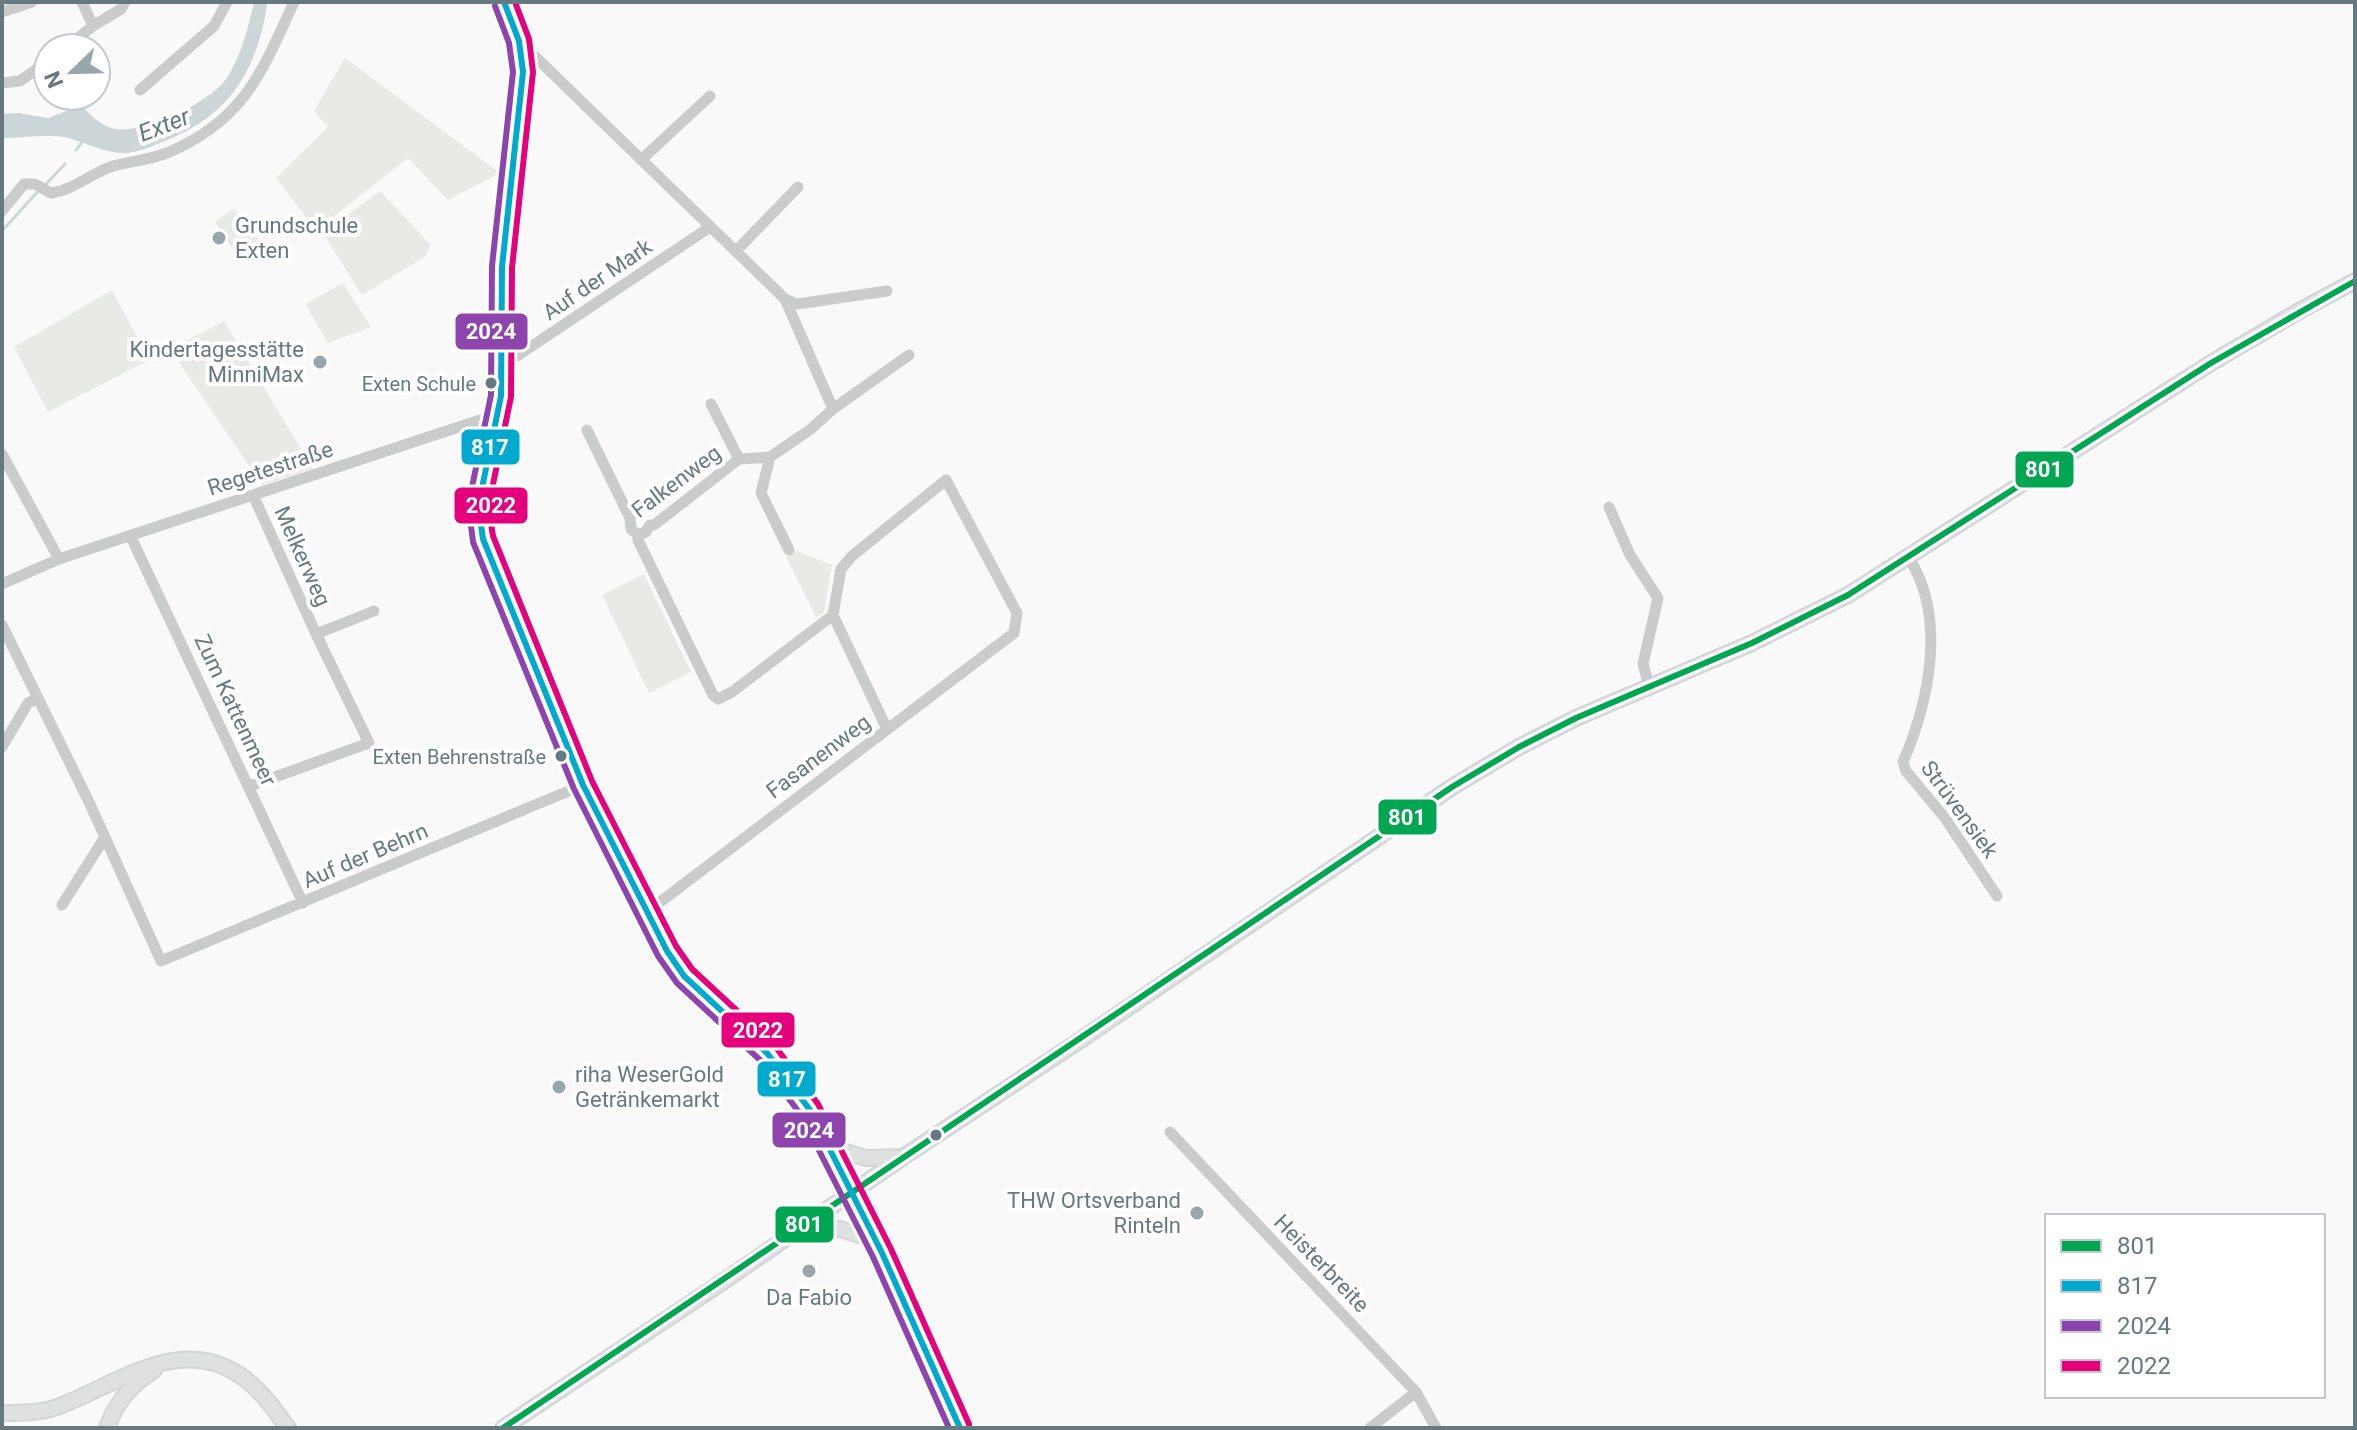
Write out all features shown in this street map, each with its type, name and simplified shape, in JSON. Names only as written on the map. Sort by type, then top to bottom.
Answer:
[{"type":"main road","points":[[504,2],[519,41],[523,72],[502,267],[504,357],[501,396],[482,488],[480,518],[483,539],[583,785],[667,951],[684,976],[767,1053],[786,1075],[830,1147],[851,1193]]},
{"type":"main road","points":[[503,1428],[1452,787],[1530,741],[1796,622],[1909,558],[2222,356],[2355,281]]},
{"type":"main road","points":[[830,1147],[866,1158],[903,1157]]},
{"type":"main road","points":[[798,1230],[840,1229],[875,1240]]},
{"type":"main road","points":[[2,1413],[56,1408],[134,1371],[193,1360],[207,1361],[235,1372],[264,1397],[288,1428]]},
{"type":"main road","points":[[107,1428],[113,1409],[123,1396],[140,1379],[165,1364]]},
{"type":"street","points":[[2,12],[32,2]]},
{"type":"street","points":[[82,2],[93,26]]},
{"type":"street","points":[[85,32],[121,9],[125,2]]},
{"type":"street","points":[[140,90],[214,26],[227,2]]},
{"type":"street","points":[[2,211],[24,184],[56,192],[67,189],[114,166],[168,153],[223,119],[246,96],[261,74],[294,2]]},
{"type":"street","points":[[519,41],[785,299],[797,304],[887,291]]},
{"type":"street","points":[[2,83],[20,81],[32,72]]},
{"type":"street","points":[[641,160],[710,96]]},
{"type":"street","points":[[736,251],[798,187]]},
{"type":"street","name":"Auf der Mark","points":[[504,357],[517,356],[710,227]]},
{"type":"street","points":[[785,299],[833,409]]},
{"type":"street","points":[[789,550],[761,493],[770,457],[909,355]]},
{"type":"street","name":"Falkenweg","points":[[711,404],[739,459]]},
{"type":"street","name":"Regetestraße","points":[[2,584],[59,559],[130,535],[480,420],[495,422]]},
{"type":"street","name":"Falkenweg","points":[[587,430],[630,518],[631,529],[638,535],[713,695],[718,699],[732,692],[833,615]]},
{"type":"street","points":[[2,454],[59,559]]},
{"type":"street","name":"Falkenweg","points":[[638,535],[646,532],[650,525],[739,459],[770,457]]},
{"type":"street","name":"Fasanenweg","points":[[647,912],[1014,633],[1017,613],[946,480],[852,556],[841,569],[833,615]]},
{"type":"street","name":"Melkerweg","points":[[250,786],[369,743],[253,495]]},
{"type":"street","points":[[1609,507],[1630,555],[1658,598],[1643,664],[1649,686]]},
{"type":"street","name":"Zum Kattenmeer","points":[[130,535],[303,903]]},
{"type":"street","name":"Strüvensiek","points":[[1909,558],[1925,594],[1930,640],[1921,712],[1903,762],[1906,771],[1965,846],[1997,896]]},
{"type":"street","name":"Melkerweg","points":[[316,634],[374,611]]},
{"type":"street","points":[[833,615],[887,729]]},
{"type":"street","points":[[2,625],[105,837],[62,905]]},
{"type":"street","points":[[2,747],[28,703],[38,698]]},
{"type":"street","name":"Auf der Behrn","points":[[105,837],[161,961],[583,785]]},
{"type":"street","name":"Heisterbreite","points":[[1170,1132],[1416,1392],[1436,1428]]},
{"type":"street","points":[[851,1193],[960,1428]]},
{"type":"street","points":[[1370,1428],[1416,1392]]},
{"type":"shaded area","points":[[345,58],[500,173],[448,200],[408,158],[316,230],[276,178],[328,127],[314,111]]},
{"type":"shaded area","points":[[380,191],[430,244],[426,256],[362,295],[323,233]]},
{"type":"shaded area","points":[[234,208],[261,242],[239,258],[215,222]]},
{"type":"shaded area","points":[[343,283],[371,327],[328,343],[305,304]]},
{"type":"shaded area","points":[[112,290],[149,360],[48,412],[14,347]]},
{"type":"shaded area","points":[[224,321],[313,469],[262,485],[170,349]]},
{"type":"shaded area","points":[[797,551],[832,565],[824,612],[816,617],[786,557]]},
{"type":"shaded area","points":[[644,574],[691,672],[649,693],[602,595]]},
{"type":"water","name":"Exter","points":[[254,2],[267,2],[255,51],[236,89],[206,119],[187,131],[145,149],[123,153],[64,137],[2,138],[2,114],[48,118],[63,112],[89,112],[103,124],[123,130],[170,117],[202,100],[223,83],[234,65]]},
{"type":"waterway","points":[[76,150],[83,141]]},
{"type":"waterway","points":[[46,184],[65,164]]},
{"type":"waterway","points":[[2,231],[40,189]]},
{"type":"transit line","name":"817","points":[[504,2],[519,41],[523,72],[502,267],[501,396],[482,488],[480,518],[483,539],[583,785],[667,951],[684,976],[767,1053],[810,1110],[882,1253],[960,1428]]},
{"type":"transit line","name":"2022","points":[[515,2],[529,39],[533,72],[512,268],[511,397],[492,489],[490,518],[493,536],[592,781],[676,946],[692,969],[775,1046],[818,1104],[891,1249],[969,1424]]},
{"type":"transit line","name":"2024","points":[[495,6],[509,43],[513,72],[492,266],[491,395],[472,487],[470,518],[473,542],[574,789],[658,956],[677,983],[760,1060],[801,1115],[873,1257],[949,1428]]},
{"type":"transit line","name":"801","points":[[503,1428],[1452,787],[1576,718],[1752,643],[1848,595],[2211,363],[2355,281]]},
{"type":"place","name":"Grundschule Exten","points":[[219,238]]},
{"type":"place","name":"Kindertagesstätte MinniMax","points":[[320,362]]},
{"type":"place","name":"Exten Schule","points":[[491,383]]},
{"type":"place","name":"Exten Behrenstraße","points":[[561,756]]},
{"type":"place","name":"riha WeserGold Getränkemarkt","points":[[559,1087]]},
{"type":"place","name":"THW Ortsverband Rinteln","points":[[1197,1213]]},
{"type":"place","name":"Da Fabio","points":[[809,1271]]}]
